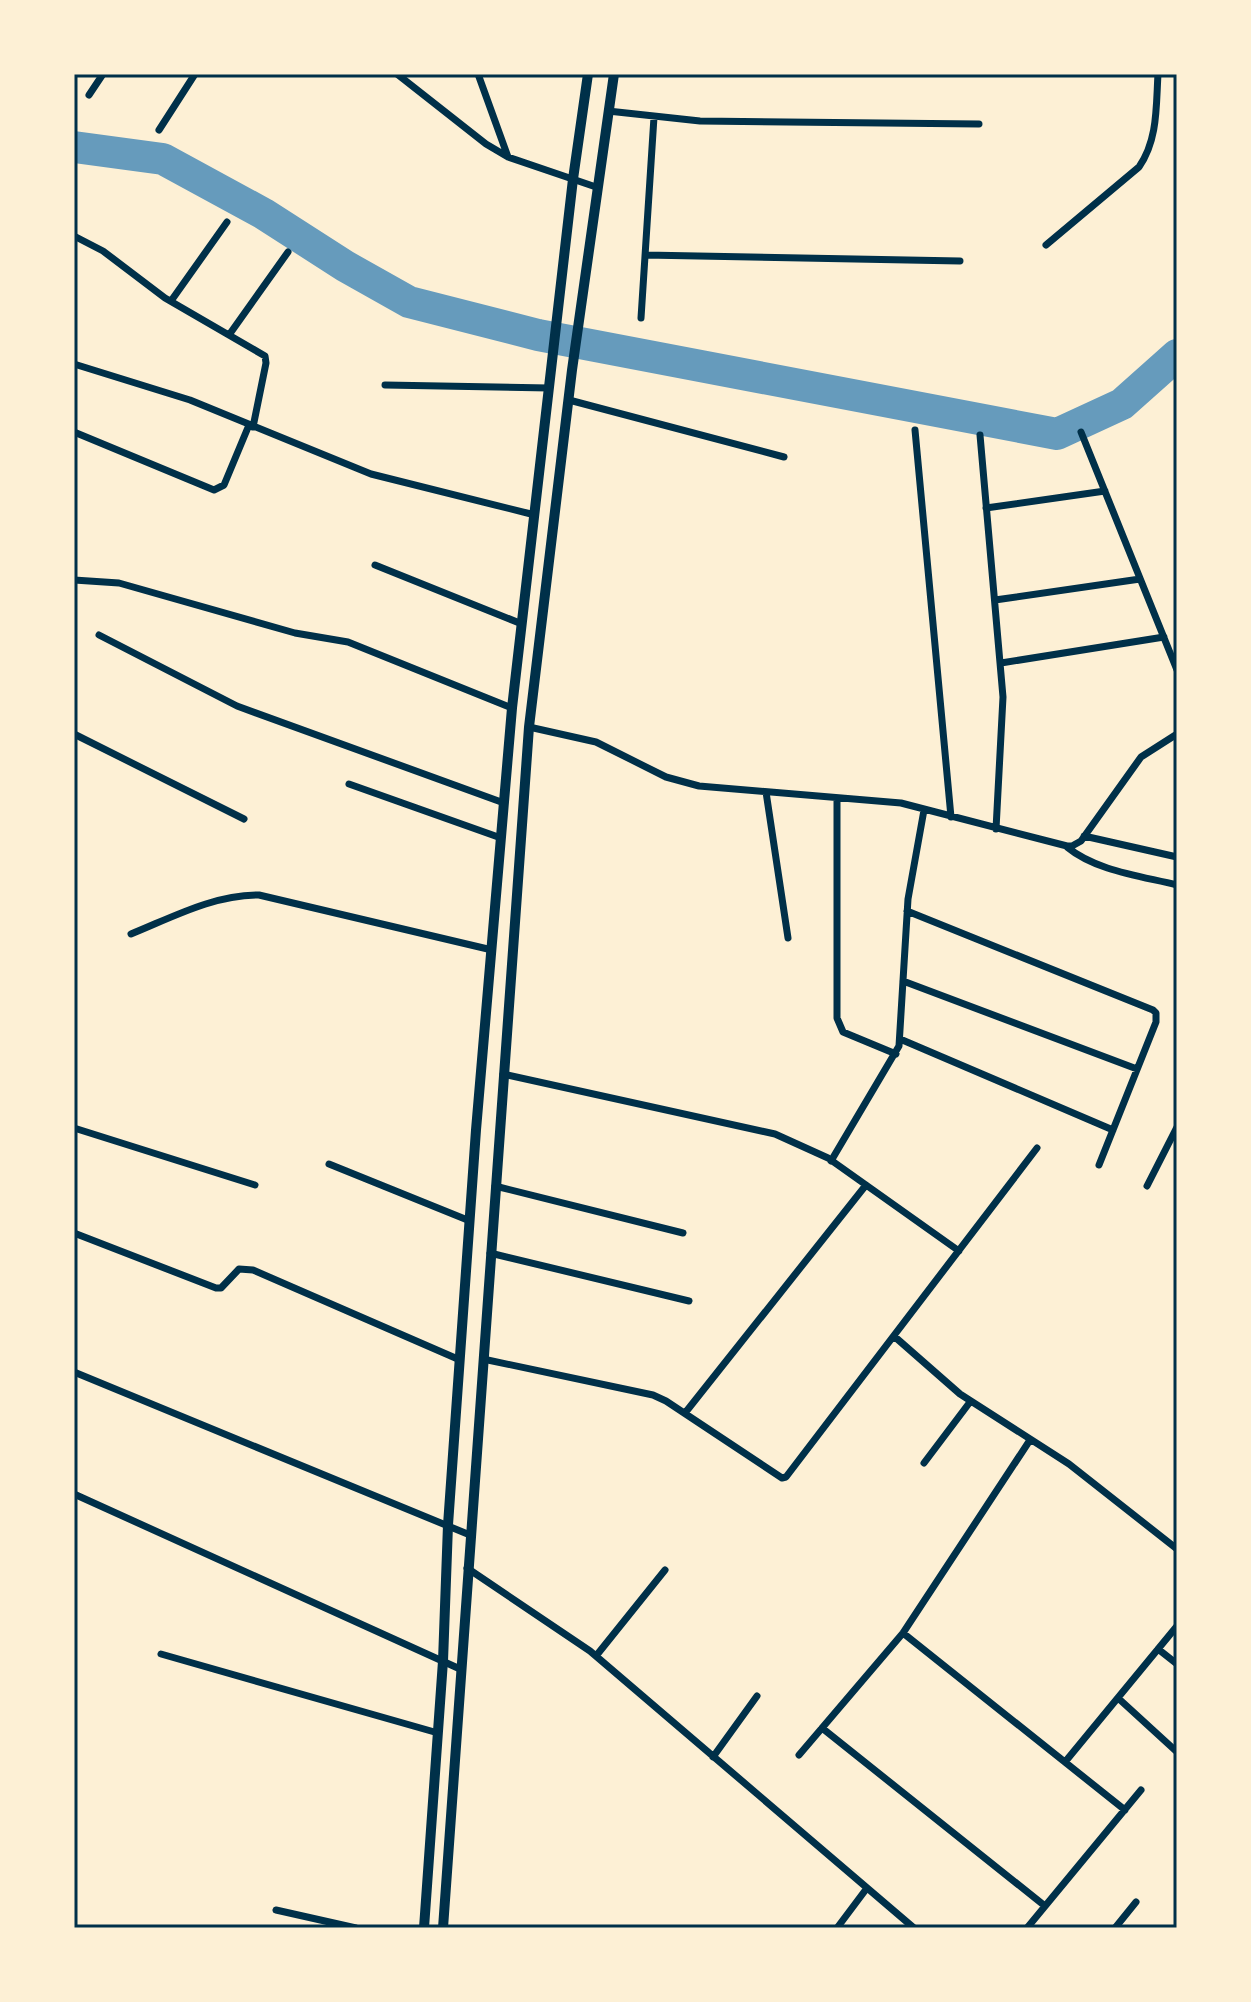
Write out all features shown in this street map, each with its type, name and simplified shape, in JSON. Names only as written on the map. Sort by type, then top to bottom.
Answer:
[{"type":"main road","points":[[424,1928],[443,1661],[448,1525],[512,708],[588,74]]},
{"type":"main road","points":[[443,1928],[529,727],[572,370],[614,74]]},
{"type":"street","points":[[89,95],[103,74]]},
{"type":"street","points":[[159,130],[195,74]]},
{"type":"street","points":[[397,74],[486,144],[508,157],[596,187]]},
{"type":"street","points":[[478,74],[508,157]]},
{"type":"street","points":[[1046,245],[1139,167],[1149,152],[1154,132],[1158,74]]},
{"type":"street","points":[[608,111],[700,121],[979,124]]},
{"type":"street","points":[[641,318],[654,117]]},
{"type":"street","points":[[171,301],[227,222]]},
{"type":"street","points":[[74,236],[103,251],[171,301],[265,356],[266,363],[251,426],[224,485],[214,490],[74,432]]},
{"type":"street","points":[[229,335],[288,252]]},
{"type":"street","points":[[645,255],[960,261]]},
{"type":"street","points":[[74,364],[190,400],[371,474],[535,515]]},
{"type":"street","points":[[385,385],[549,388]]},
{"type":"street","points":[[569,400],[784,457]]},
{"type":"street","points":[[915,430],[951,817]]},
{"type":"street","points":[[1081,432],[1177,670]]},
{"type":"street","points":[[980,435],[1003,697],[996,829]]},
{"type":"street","points":[[986,508],[1105,491]]},
{"type":"street","points":[[375,565],[522,624]]},
{"type":"street","points":[[995,600],[1140,579]]},
{"type":"street","points":[[74,580],[119,583],[295,633],[348,642],[512,708]]},
{"type":"street","points":[[99,635],[237,706],[504,803]]},
{"type":"street","points":[[1001,663],[1164,637]]},
{"type":"street","points":[[529,727],[596,742],[680,783],[901,803],[1067,846],[1072,846],[1084,836],[1141,757],[1177,734]]},
{"type":"street","points":[[74,734],[244,819]]},
{"type":"street","points":[[349,784],[501,838]]},
{"type":"street","points":[[766,792],[788,938]]},
{"type":"street","points":[[837,798],[837,1018],[843,1032],[896,1054]]},
{"type":"street","points":[[831,1161],[896,1054],[900,1039],[907,911],[924,810]]},
{"type":"street","points":[[1084,836],[1177,857]]},
{"type":"street","points":[[1067,846],[1079,857],[1094,863],[1177,885]]},
{"type":"street","points":[[131,934],[214,900],[259,895],[492,950]]},
{"type":"street","points":[[907,911],[1156,1013],[1156,1022],[1099,1165]]},
{"type":"street","points":[[903,981],[1137,1069]]},
{"type":"street","points":[[900,1039],[1113,1130]]},
{"type":"street","points":[[503,1074],[775,1134],[799,1143],[831,1161],[959,1251]]},
{"type":"street","points":[[1147,1186],[1177,1127]]},
{"type":"street","points":[[74,1128],[255,1185]]},
{"type":"street","points":[[483,1359],[653,1395],[782,1478],[786,1477],[1037,1148]]},
{"type":"street","points":[[329,1164],[470,1221]]},
{"type":"street","points":[[685,1413],[866,1185]]},
{"type":"street","points":[[495,1186],[683,1233]]},
{"type":"street","points":[[74,1233],[216,1288],[221,1288],[239,1269],[253,1270],[460,1360]]},
{"type":"street","points":[[490,1253],[689,1301]]},
{"type":"street","points":[[895,1337],[970,1402],[1069,1464],[1177,1549]]},
{"type":"street","points":[[74,1372],[470,1535]]},
{"type":"street","points":[[924,1463],[970,1402]]},
{"type":"street","points":[[799,1755],[903,1633],[1030,1440]]},
{"type":"street","points":[[74,1494],[460,1669]]},
{"type":"street","points":[[467,1568],[596,1656],[914,1928]]},
{"type":"street","points":[[596,1656],[665,1570]]},
{"type":"street","points":[[1065,1762],[1177,1626]]},
{"type":"street","points":[[903,1633],[1125,1810]]},
{"type":"street","points":[[1158,1649],[1177,1664]]},
{"type":"street","points":[[161,1654],[438,1733]]},
{"type":"street","points":[[713,1757],[757,1696]]},
{"type":"street","points":[[1118,1698],[1177,1752]]},
{"type":"street","points":[[822,1728],[1045,1906]]},
{"type":"street","points":[[1027,1928],[1141,1790]]},
{"type":"street","points":[[837,1928],[867,1888]]},
{"type":"street","points":[[1115,1928],[1136,1902]]},
{"type":"street","points":[[276,1910],[356,1928]]},
{"type":"waterway","points":[[74,147],[163,159],[264,214],[345,266],[409,302],[538,335],[1057,434],[1122,404],[1177,355]]}]
